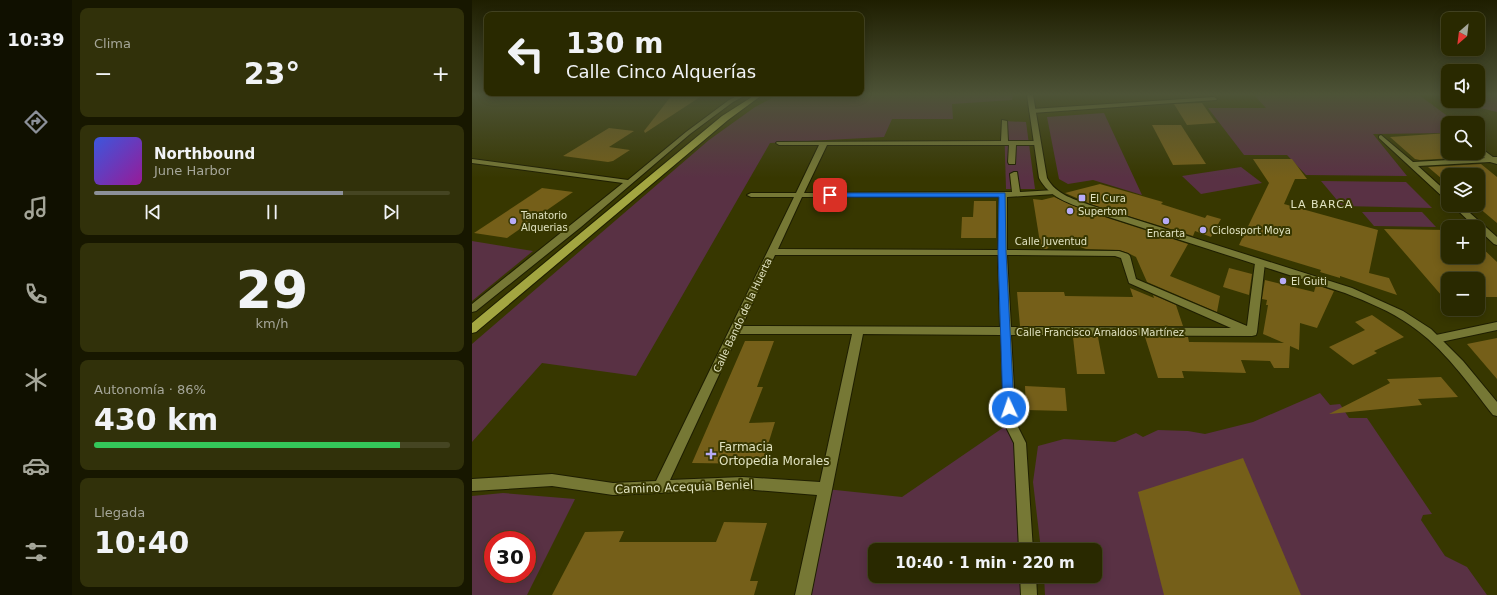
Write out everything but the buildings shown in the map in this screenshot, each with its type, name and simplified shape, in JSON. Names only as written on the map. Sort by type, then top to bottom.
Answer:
[{"type":"highway","points":[[472,329],[719,123]]},
{"type":"highway","points":[[714,127],[721,123]]},
{"type":"street","points":[[472,309],[578,225],[702,123]]},
{"type":"street","points":[[1004,123],[1012,162]]},
{"type":"street","points":[[1034,123],[1043,178],[1049,188],[1055,192],[1073,202],[1090,208],[1373,301],[1414,322],[1436,339],[1497,411]]},
{"type":"street","points":[[1381,137],[1441,191]]},
{"type":"street","points":[[779,143],[1037,143]]},
{"type":"street","name":"Calle Bando de la Huerta","points":[[660,487],[824,143]]},
{"type":"street","points":[[1485,153],[1496,161]]},
{"type":"street","points":[[1412,164],[1496,161]]},
{"type":"street","points":[[473,162],[629,182]]},
{"type":"street","points":[[1014,174],[1016,194]]},
{"type":"street","points":[[751,195],[1003,195],[1055,192]]},
{"type":"street","points":[[1003,195],[1002,252],[1010,423],[1020,443],[1026,543]]},
{"type":"street","points":[[1464,212],[1497,242]]},
{"type":"street","name":"Calle Juventud","points":[[772,252],[1116,253],[1125,256],[1132,281],[1252,332]]},
{"type":"street","points":[[1252,332],[1260,264]]},
{"type":"street","points":[[1436,339],[1497,326]]},
{"type":"street","name":"Calle Francisco Arnaldos Martínez","points":[[735,330],[858,332],[1252,332]]},
{"type":"street","points":[[804,595],[858,332]]},
{"type":"street","name":"Camino Acequia Beniel","points":[[472,485],[552,480],[613,489],[742,483],[826,489]]},
{"type":"street","points":[[1028,583],[1029,595]]},
{"type":"shaded area","points":[[733,123],[890,123],[884,137],[770,143],[636,376],[542,363],[472,442],[472,344],[709,140]]},
{"type":"shaded area","points":[[1004,123],[1026,123],[1035,189],[1006,189]]},
{"type":"shaded area","points":[[1048,123],[1109,123],[1142,195],[1093,180],[1068,184],[1059,179]]},
{"type":"shaded area","points":[[1219,123],[1441,123],[1441,133],[1373,134],[1407,176],[1306,175],[1287,155],[1244,155]]},
{"type":"shaded area","points":[[1241,167],[1262,183],[1201,194],[1182,176]]},
{"type":"shaded area","points":[[1321,181],[1406,182],[1432,208],[1342,206]]},
{"type":"shaded area","points":[[1362,212],[1422,212],[1436,227],[1374,226]]},
{"type":"shaded area","points":[[472,241],[533,251],[472,301]]},
{"type":"shaded area","points":[[1320,393],[1330,405],[1340,404],[1349,418],[1367,418],[1432,514],[1423,515],[1421,520],[1445,556],[1467,567],[1487,595],[1045,595],[1044,583],[1102,583],[1102,543],[1040,543],[1033,482],[1038,446],[1064,439],[1115,442],[1136,433],[1143,437],[1158,430],[1188,431],[1205,434],[1253,422]]},
{"type":"shaded area","points":[[1010,423],[1020,443],[1026,543],[868,543],[868,583],[1028,583],[1029,595],[805,595],[826,489],[902,497]]},
{"type":"shaded area","points":[[503,493],[575,499],[536,577],[536,531],[484,531],[484,583],[533,583],[527,595],[472,595],[472,496]]},
{"type":"place","name":"El Cura","points":[[1082,198]]},
{"type":"place","name":"Supertom","points":[[1070,211]]},
{"type":"place","name":"Tanatorio Alquerias","points":[[513,221]]},
{"type":"place","name":"Encarta","points":[[1166,221]]},
{"type":"place","name":"Ciclosport Moya","points":[[1203,230]]},
{"type":"place","name":"El Guiti","points":[[1283,281]]},
{"type":"place","name":"Farmacia Ortopedia Morales","points":[[711,454]]},
{"type":"district","name":"LA BARCA","points":[[1322,204]]},
{"type":"route","points":[[830,195],[1003,195],[1002,252],[1009,408]]}]
